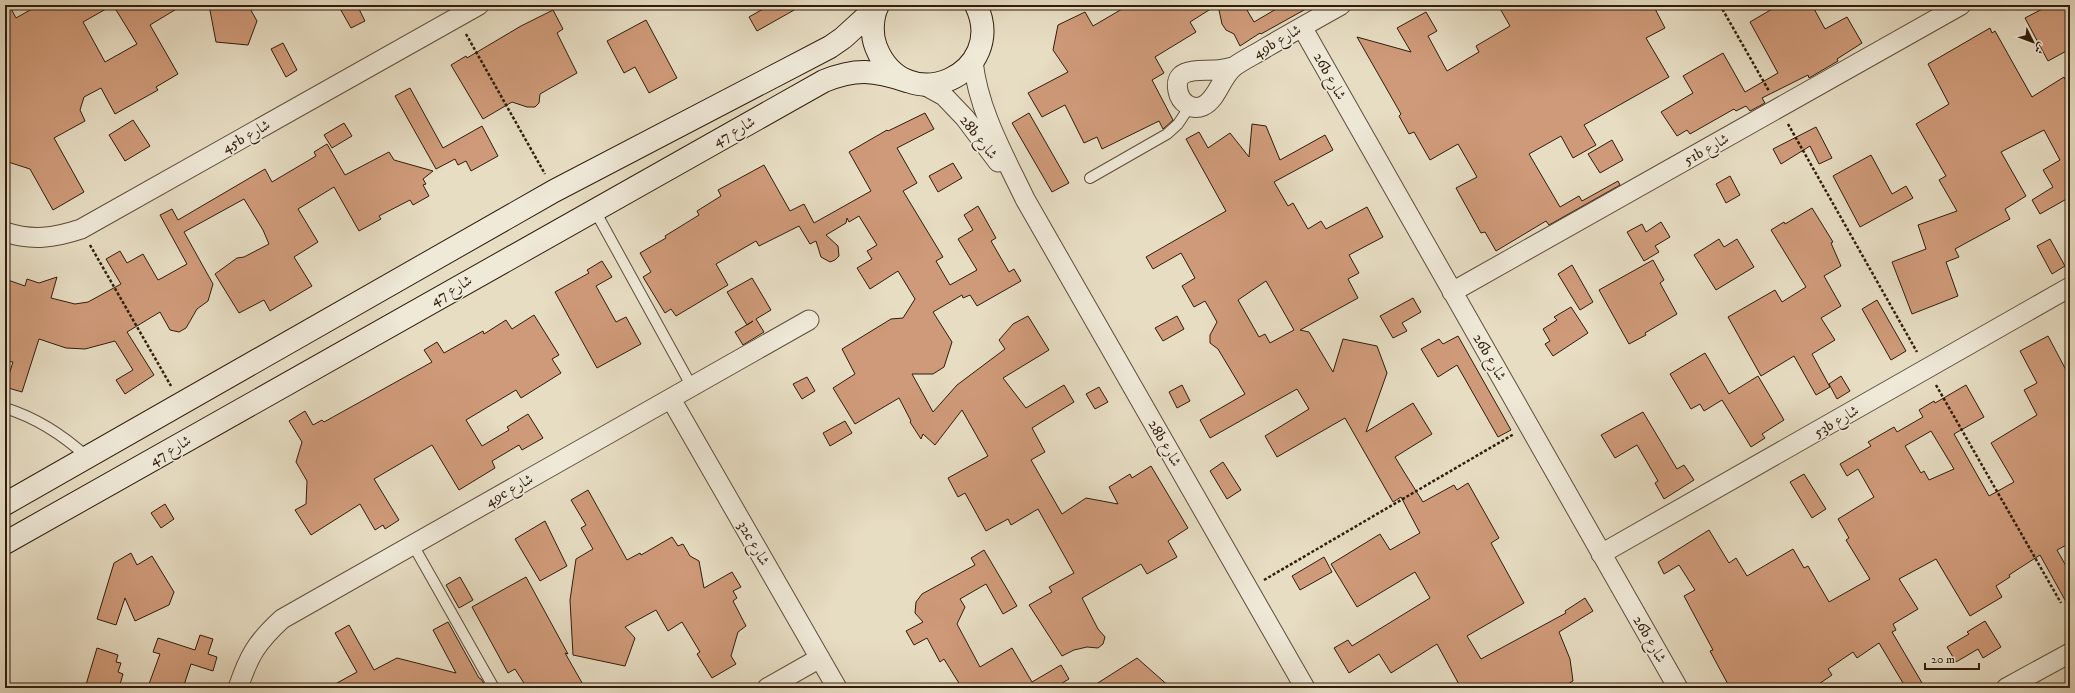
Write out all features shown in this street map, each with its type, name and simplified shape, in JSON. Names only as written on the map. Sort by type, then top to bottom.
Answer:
[{"type":"street","name":"45b شارع","points":[[5,232],[19,236],[40,238],[61,236],[81,229],[479,5]]},
{"type":"street","points":[[976,5],[981,15],[983,35]]},
{"type":"street","points":[[878,6],[873,24],[873,36],[880,58],[892,72],[915,83],[943,83],[960,74],[973,61],[994,5]]},
{"type":"street","name":"49b شارع","points":[[1234,67],[1210,101],[1204,105],[1197,108],[1190,106],[1179,97],[1177,88],[1183,74],[1191,70],[1211,70],[1234,67],[1341,5]]},
{"type":"street","name":"51b شارع","points":[[1452,292],[1961,5]]},
{"type":"street","name":"شارع 47","points":[[5,504],[554,191],[830,47],[843,38],[878,6]]},
{"type":"street","name":"26b شارع","points":[[1302,27],[1452,292],[1530,425],[1601,554],[1678,688]]},
{"type":"street","name":"28b شارع","points":[[973,61],[980,96],[987,117],[1025,199],[1305,688]]},
{"type":"street","name":"شارع 47","points":[[5,543],[594,209],[824,81],[843,73],[865,70],[915,83]]},
{"type":"street","name":"28b شارع","points":[[915,83],[944,96],[964,118],[1025,199]]},
{"type":"street","name":"53b شارع","points":[[1601,554],[2070,287]]},
{"type":"street","name":"49c شارع","points":[[238,688],[247,661],[262,638],[282,619],[809,320]]},
{"type":"street","name":"32c شارع","points":[[671,399],[837,688]]},
{"type":"street","points":[[2011,687],[2070,653]]},
{"type":"street","points":[[767,688],[820,658]]},
{"type":"lane","points":[[1090,178],[1167,134],[1178,124],[1190,106]]},
{"type":"lane","points":[[594,209],[692,387]]},
{"type":"lane","points":[[5,408],[48,426],[87,457]]},
{"type":"lane","points":[[413,545],[494,688]]},
{"type":"path","points":[[1720,5],[2061,603]]},
{"type":"path","points":[[457,18],[554,191]]},
{"type":"path","points":[[81,229],[181,404]]},
{"type":"path","points":[[1248,589],[1530,425]]},
{"type":"building","points":[[5,5],[9,5],[16,18],[39,5],[113,5],[183,5],[150,25],[178,74],[156,87],[158,90],[115,114],[101,88],[84,97],[80,110],[85,121],[54,138],[84,192],[53,210],[30,169],[5,161]],"holes":[[[113,5],[137,44],[105,62],[83,22]]]},
{"type":"building","points":[[209,5],[248,5],[257,21],[248,45],[216,42]]},
{"type":"building","points":[[338,5],[357,5],[365,21],[351,28]]},
{"type":"building","points":[[770,5],[803,5],[757,31],[749,17]]},
{"type":"building","points":[[1129,5],[1217,5],[1190,22],[1196,32],[1155,57],[1164,73],[1152,80],[1173,120],[1163,129],[1159,121],[1102,149],[1097,137],[1084,143],[1065,105],[1042,117],[1028,93],[1068,72],[1053,50],[1058,25],[1085,12],[1093,26]]},
{"type":"building","points":[[1226,5],[1244,5],[1254,22],[1283,5],[1313,5],[1261,34],[1260,33],[1240,46],[1234,34],[1226,30],[1222,24],[1219,10]]},
{"type":"building","points":[[1498,5],[1653,5],[1665,28],[1646,38],[1669,77],[1584,125],[1596,145],[1573,158],[1561,136],[1529,154],[1560,207],[1579,196],[1582,201],[1618,181],[1620,185],[1549,225],[1546,221],[1496,251],[1485,232],[1481,233],[1456,188],[1477,177],[1458,144],[1430,160],[1414,132],[1409,134],[1399,116],[1401,114],[1357,37],[1411,52],[1397,28],[1426,12],[1437,31],[1428,36],[1447,71],[1479,52],[1476,46],[1510,26]]},
{"type":"building","points":[[1779,5],[1812,5],[1825,29],[1847,17],[1862,43],[1837,59],[1838,61],[1809,78],[1808,75],[1762,98],[1765,103],[1750,111],[1746,106],[1736,111],[1734,109],[1690,134],[1687,130],[1677,136],[1661,112],[1693,93],[1683,76],[1723,53],[1745,92],[1778,73],[1750,22]]},
{"type":"building","points":[[2050,5],[2066,5],[2070,12],[2070,49],[2048,61],[2025,18]]},
{"type":"building","points":[[553,10],[563,29],[557,33],[577,73],[540,94],[539,103],[535,107],[527,107],[512,102],[483,119],[451,65],[466,56],[467,58],[521,26]]},
{"type":"building","points":[[646,20],[677,78],[649,93],[635,67],[624,73],[607,41]]},
{"type":"building","points":[[1990,28],[1992,33],[1995,31],[2032,97],[2064,77],[2070,89],[2070,197],[2040,214],[2032,200],[2053,187],[2043,170],[2060,160],[2044,130],[2001,152],[2026,196],[2005,209],[2010,219],[1955,249],[1959,257],[1946,262],[1958,296],[1912,314],[1892,262],[1926,249],[1918,225],[1957,211],[1939,180],[1946,176],[1916,124],[1949,104],[1928,64]]},
{"type":"building","points":[[283,43],[297,70],[286,77],[271,49]]},
{"type":"building","points":[[410,88],[443,148],[482,126],[498,156],[471,171],[466,161],[458,165],[455,159],[436,169],[395,96]]},
{"type":"building","points":[[925,113],[934,129],[897,148],[917,183],[903,191],[943,257],[936,261],[950,285],[977,270],[958,239],[973,230],[964,215],[978,206],[996,238],[991,241],[1009,272],[1014,269],[1021,281],[977,306],[970,295],[963,298],[962,295],[933,312],[952,342],[944,367],[933,374],[912,374],[933,412],[957,385],[1005,349],[999,340],[1013,324],[1028,316],[1049,350],[1003,378],[1026,408],[1064,385],[1074,402],[1032,428],[1045,452],[1031,460],[1062,514],[1086,498],[1118,504],[1109,487],[1130,474],[1132,478],[1151,466],[1188,528],[1168,541],[1177,557],[1147,574],[1141,564],[1082,598],[1098,629],[1105,637],[1103,644],[1098,648],[1087,647],[1074,650],[1062,656],[1029,605],[1052,592],[1049,587],[1074,573],[1038,509],[1011,525],[1008,519],[986,531],[965,493],[958,497],[948,478],[988,456],[962,410],[935,445],[923,434],[921,439],[910,422],[911,421],[899,398],[855,424],[833,388],[855,374],[842,349],[891,319],[903,318],[915,299],[898,271],[870,289],[857,268],[872,259],[867,251],[877,245],[859,216],[849,222],[847,218],[846,223],[826,235],[838,246],[839,256],[830,262],[821,257],[816,241],[810,244],[799,226],[759,246],[756,241],[716,264],[728,285],[676,316],[671,309],[665,313],[643,277],[651,272],[640,253],[666,238],[665,236],[699,215],[697,211],[721,196],[718,190],[764,165],[790,211],[804,204],[814,223],[871,191],[849,152],[887,130],[888,131]]},
{"type":"building","points":[[1029,113],[1069,183],[1052,192],[1012,123]]},
{"type":"building","points":[[133,120],[150,146],[125,161],[109,135]]},
{"type":"building","points":[[344,123],[352,136],[332,148],[324,135]]},
{"type":"building","points":[[1252,124],[1266,126],[1280,160],[1325,135],[1333,150],[1274,182],[1288,206],[1293,203],[1308,229],[1321,221],[1326,229],[1367,207],[1383,237],[1349,255],[1359,273],[1348,279],[1358,298],[1300,330],[1309,332],[1333,372],[1343,339],[1377,346],[1387,373],[1366,432],[1413,403],[1432,434],[1395,457],[1423,502],[1454,485],[1457,490],[1468,483],[1499,538],[1491,543],[1524,603],[1467,636],[1481,659],[1566,613],[1565,611],[1585,598],[1593,611],[1559,632],[1570,659],[1573,681],[1561,688],[1461,688],[1437,644],[1391,673],[1379,654],[1349,673],[1334,648],[1348,640],[1352,646],[1430,598],[1415,572],[1357,607],[1331,564],[1380,534],[1390,550],[1420,533],[1401,497],[1393,502],[1345,418],[1277,457],[1265,436],[1309,409],[1297,389],[1210,438],[1200,420],[1245,394],[1218,349],[1210,343],[1210,335],[1217,322],[1205,301],[1194,307],[1182,286],[1195,278],[1181,253],[1153,269],[1146,257],[1226,211],[1186,139],[1199,132],[1208,148],[1230,133],[1249,157]],"holes":[[[1266,281],[1294,330],[1270,343],[1265,334],[1259,337],[1238,300]]]},
{"type":"building","points":[[1816,127],[1832,158],[1819,164],[1810,146],[1781,164],[1773,149]]},
{"type":"building","points":[[1612,140],[1623,160],[1600,173],[1588,154]]},
{"type":"building","points":[[327,144],[345,175],[389,152],[394,160],[433,171],[423,179],[426,184],[423,185],[429,196],[413,205],[410,200],[379,216],[381,219],[359,231],[334,187],[298,209],[318,242],[294,257],[312,286],[270,311],[264,300],[239,313],[215,274],[237,258],[244,257],[269,244],[263,230],[244,199],[184,232],[213,284],[208,301],[197,309],[186,328],[179,332],[170,330],[160,312],[127,332],[154,375],[125,394],[116,380],[133,370],[115,341],[85,349],[66,348],[39,339],[22,392],[5,387],[13,362],[5,361],[5,279],[25,286],[27,279],[39,283],[57,277],[51,298],[75,304],[88,302],[121,284],[106,259],[120,251],[127,263],[143,254],[158,280],[187,264],[160,215],[172,209],[178,220],[265,169],[272,182],[316,156],[314,152]]},
{"type":"building","points":[[1871,155],[1892,194],[1906,186],[1913,198],[1860,227],[1833,176]]},
{"type":"building","points":[[953,163],[962,178],[938,192],[929,176]]},
{"type":"building","points":[[1730,176],[1740,195],[1726,203],[1716,184]]},
{"type":"building","points":[[1812,208],[1833,242],[1831,243],[1841,266],[1824,276],[1841,306],[1821,318],[1835,340],[1812,354],[1830,387],[1816,395],[1794,356],[1761,376],[1728,317],[1775,290],[1782,302],[1806,287],[1771,230],[1784,222],[1785,224]]},
{"type":"building","points":[[1661,222],[1670,237],[1655,246],[1659,252],[1644,261],[1627,232],[1642,224],[1646,232]]},
{"type":"building","points":[[1719,239],[1724,247],[1737,239],[1754,267],[1716,290],[1694,255]]},
{"type":"building","points":[[2050,239],[2065,266],[2052,274],[2037,246]]},
{"type":"building","points":[[1653,260],[1664,280],[1660,283],[1677,314],[1645,333],[1646,335],[1629,344],[1599,290]]},
{"type":"building","points":[[602,261],[612,277],[596,286],[616,322],[626,317],[641,344],[597,368],[555,292],[589,273],[587,270]]},
{"type":"building","points":[[1572,265],[1593,302],[1580,310],[1558,274]]},
{"type":"building","points":[[752,278],[771,310],[756,319],[764,332],[743,345],[735,332],[747,325],[727,292]]},
{"type":"building","points":[[1413,298],[1421,312],[1402,323],[1407,331],[1393,338],[1380,316]]},
{"type":"building","points":[[1877,300],[1906,351],[1891,360],[1862,309]]},
{"type":"building","points":[[1571,307],[1588,333],[1553,356],[1545,344],[1550,341],[1543,329],[1557,320],[1554,317]]},
{"type":"building","points":[[534,315],[559,355],[552,359],[561,373],[521,398],[516,390],[466,420],[482,446],[509,430],[507,427],[528,414],[543,438],[522,450],[519,445],[492,461],[495,468],[459,490],[432,445],[374,479],[399,520],[385,529],[383,525],[375,530],[360,504],[311,535],[295,510],[306,504],[307,481],[296,462],[302,442],[289,421],[305,411],[313,425],[322,420],[324,422],[432,362],[424,350],[437,342],[444,353],[483,331],[484,334],[506,320],[512,329]]},
{"type":"building","points":[[1177,316],[1184,329],[1163,341],[1155,328]]},
{"type":"building","points":[[1458,336],[1511,430],[1498,437],[1457,365],[1438,377],[1421,349],[1439,339],[1443,344]]},
{"type":"building","points":[[2048,336],[2066,370],[2070,368],[2070,543],[2057,550],[2070,573],[2070,609],[2040,555],[2009,575],[2010,577],[1996,586],[2002,597],[1970,616],[1936,559],[1899,579],[1918,609],[1893,624],[1896,630],[1892,632],[1925,688],[1906,688],[1879,643],[1857,658],[1853,652],[1828,669],[1832,675],[1813,688],[1730,688],[1710,651],[1713,650],[1684,596],[1695,590],[1679,565],[1664,574],[1658,562],[1709,530],[1729,563],[1736,558],[1747,576],[1793,549],[1804,568],[1808,566],[1829,602],[1870,579],[1846,540],[1849,538],[1838,519],[1874,497],[1858,469],[1847,476],[1840,464],[1871,446],[1868,442],[1894,427],[1897,432],[1923,417],[1919,410],[1934,401],[1935,403],[1966,385],[1984,417],[1954,434],[1989,496],[2014,482],[1991,443],[2037,415],[2024,390],[2037,383],[2020,351]],"holes":[[[1931,431],[1954,469],[1929,480],[1924,471],[1921,473],[1905,446]]]},
{"type":"building","points":[[1705,353],[1729,394],[1758,376],[1784,420],[1762,434],[1765,438],[1751,447],[1722,400],[1704,411],[1700,404],[1691,409],[1670,374]]},
{"type":"building","points":[[1841,376],[1850,391],[1837,399],[1829,384]]},
{"type":"building","points":[[807,377],[815,391],[802,399],[793,384]]},
{"type":"building","points":[[1182,385],[1190,401],[1177,408],[1169,392]]},
{"type":"building","points":[[1099,387],[1108,402],[1095,409],[1086,394]]},
{"type":"building","points":[[1643,412],[1677,469],[1684,465],[1694,480],[1664,499],[1655,483],[1658,481],[1637,445],[1615,458],[1601,435]]},
{"type":"building","points":[[845,421],[852,433],[830,446],[823,433]]},
{"type":"building","points":[[1223,462],[1241,490],[1227,499],[1210,471]]},
{"type":"building","points":[[1804,474],[1826,509],[1812,518],[1790,482]]},
{"type":"building","points":[[588,490],[627,560],[640,553],[641,555],[672,537],[678,546],[683,544],[690,556],[699,561],[704,588],[732,572],[741,587],[733,591],[737,598],[733,601],[746,626],[738,632],[731,656],[736,664],[712,678],[697,654],[700,652],[682,622],[668,631],[656,610],[625,627],[635,638],[625,666],[573,655],[570,600],[576,559],[593,549],[581,528],[586,525],[571,500]]},
{"type":"building","points":[[165,504],[174,519],[161,528],[151,513]]},
{"type":"building","points":[[545,521],[567,566],[540,581],[515,539]]},
{"type":"building","points":[[984,550],[1017,606],[1003,614],[986,584],[960,599],[965,607],[957,624],[980,667],[1012,648],[1032,682],[1061,665],[1069,679],[1054,688],[962,688],[944,659],[940,662],[927,638],[914,645],[906,631],[923,622],[915,613],[916,602],[922,594],[975,565],[971,558]]},
{"type":"building","points":[[131,553],[137,565],[152,556],[174,592],[169,605],[135,621],[125,598],[116,625],[97,619],[114,563]]},
{"type":"building","points":[[1324,557],[1332,572],[1300,590],[1292,576]]},
{"type":"building","points":[[460,577],[473,600],[459,608],[446,585]]},
{"type":"building","points":[[526,577],[568,654],[565,653],[585,688],[527,688],[515,669],[508,673],[472,607]]},
{"type":"building","points":[[1985,621],[2001,647],[1983,658],[1978,649],[1956,662],[1947,647],[1969,634],[1967,632]]},
{"type":"building","points":[[448,622],[479,678],[487,688],[328,688],[357,672],[335,633],[349,625],[374,670],[397,658],[456,673],[433,630]]},
{"type":"building","points":[[200,635],[213,639],[208,654],[217,657],[213,671],[191,664],[183,688],[160,688],[149,684],[160,654],[153,652],[158,638],[195,650]]},
{"type":"building","points":[[97,648],[118,655],[116,662],[121,663],[118,672],[123,674],[119,688],[85,688]]},
{"type":"building","points":[[1137,658],[1171,688],[1090,688]]}]
